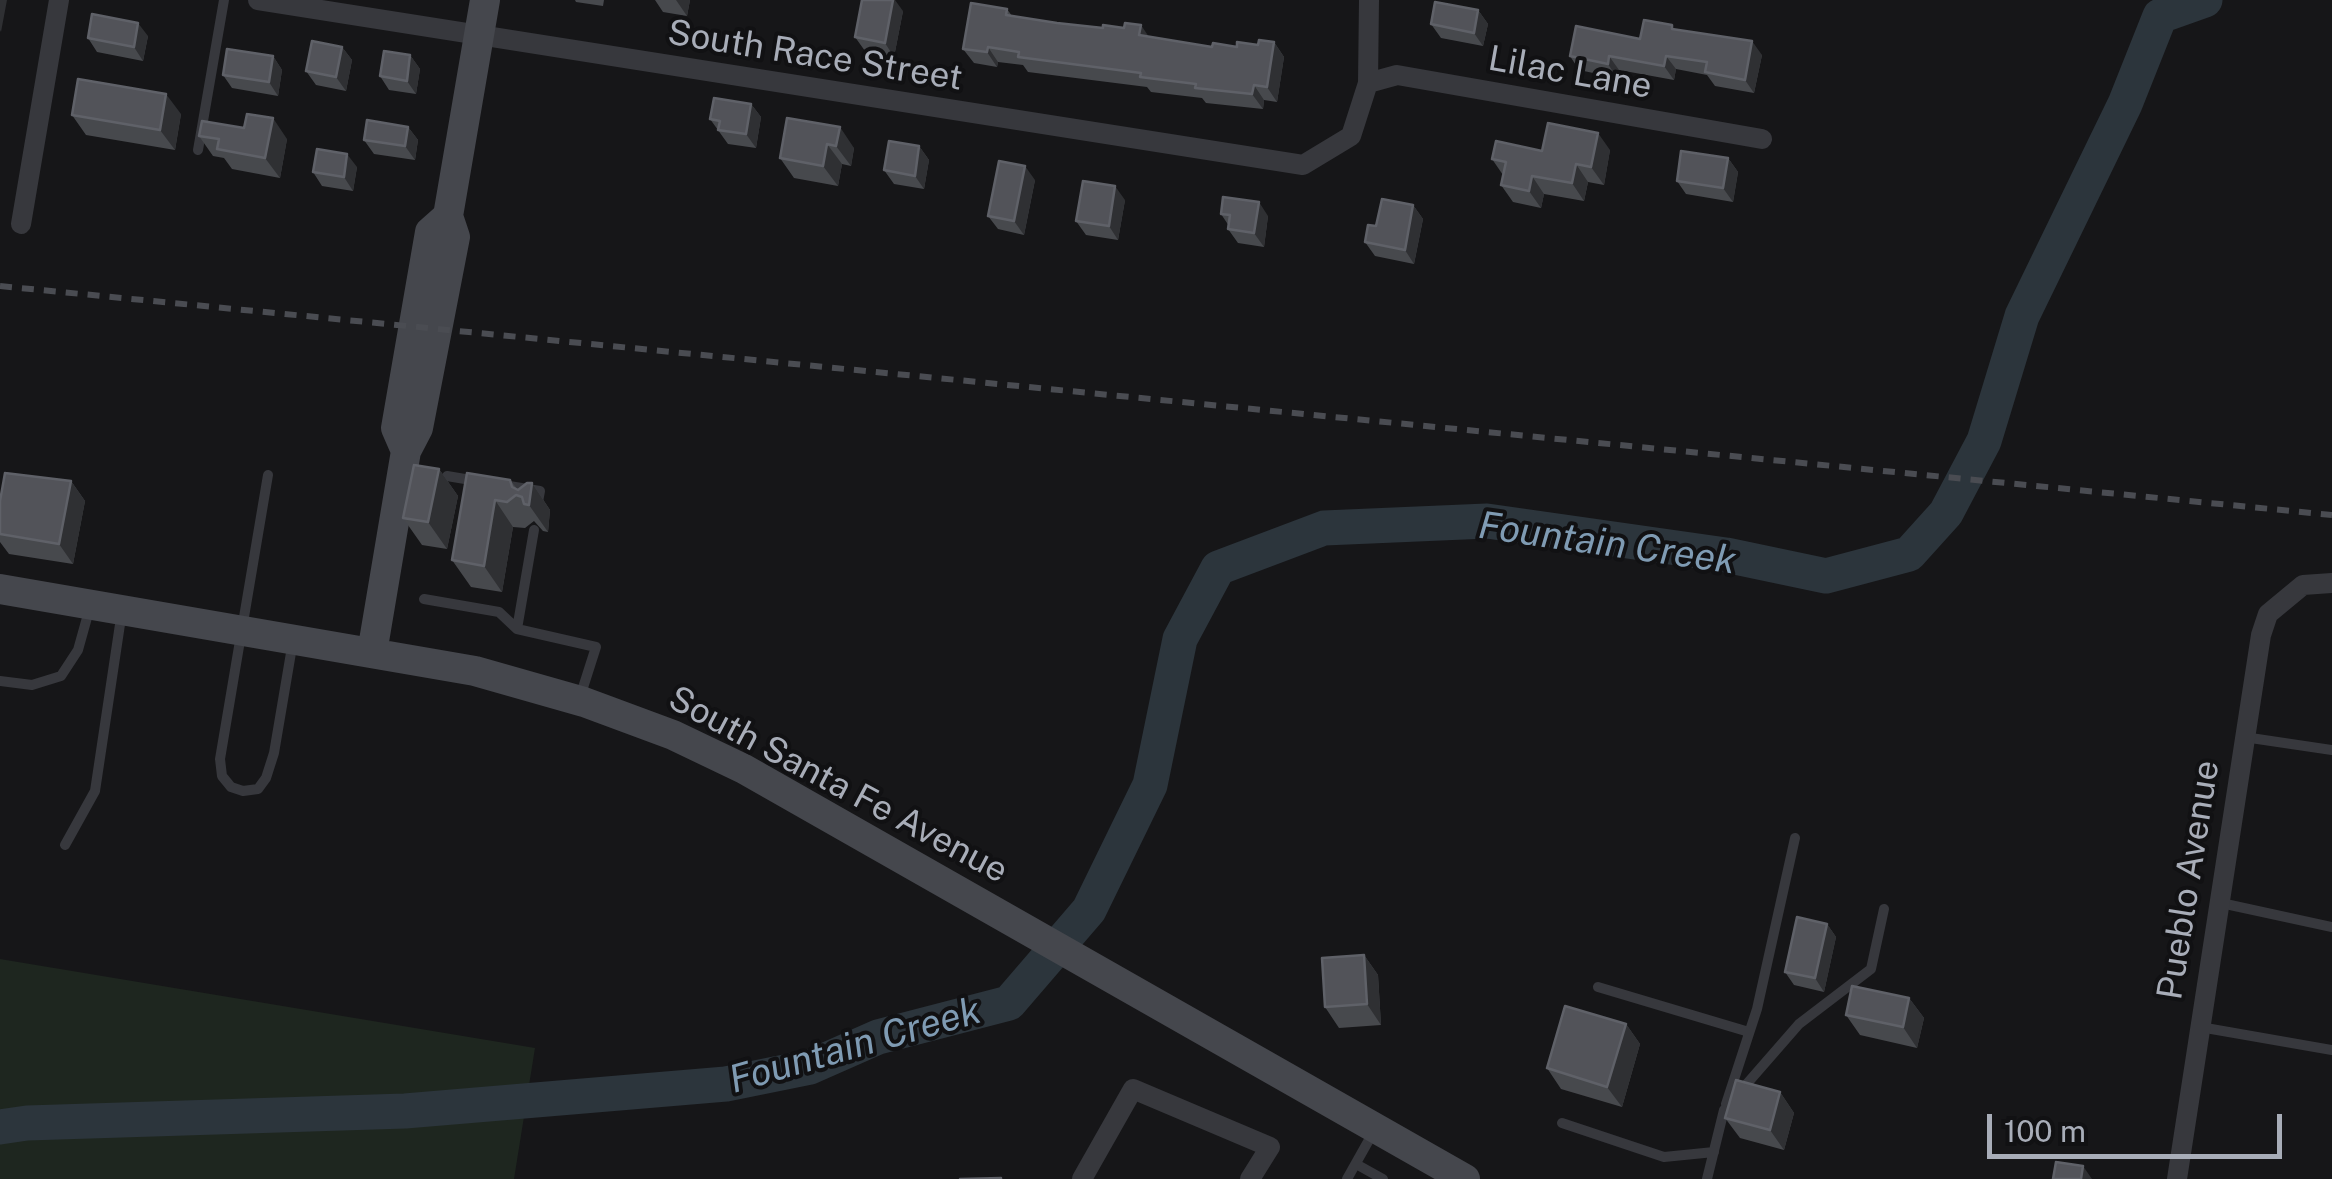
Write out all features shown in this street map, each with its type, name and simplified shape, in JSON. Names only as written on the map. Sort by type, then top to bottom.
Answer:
[{"type":"main road","points":[[372,653],[406,451],[418,428],[456,237],[448,216],[484,0]]},
{"type":"main road","name":"South Santa Fe Avenue","points":[[0,590],[475,672],[579,701],[673,735],[744,769],[1465,1179]]},
{"type":"street","points":[[21,224],[59,0]]},
{"type":"street","name":"South Race Street","points":[[258,0],[1303,165],[1351,136],[1368,83]]},
{"type":"street","points":[[1368,83],[1369,0]]},
{"type":"street","name":"Lilac Lane","points":[[1368,83],[1398,75],[1762,139]]},
{"type":"street","name":"Pueblo Avenue","points":[[2177,1179],[2261,636],[2268,614],[2303,585],[2332,583]]},
{"type":"street","points":[[1082,1179],[1133,1089],[1270,1147],[1250,1179]]},
{"type":"lane","points":[[198,150],[224,0]]},
{"type":"lane","points":[[268,476],[220,759],[222,776],[231,787],[244,791],[258,789],[266,778],[274,753],[293,640]]},
{"type":"lane","points":[[447,476],[540,491],[537,508]]},
{"type":"lane","points":[[517,629],[534,530]]},
{"type":"lane","points":[[424,598],[499,612],[517,629],[596,648],[579,701]]},
{"type":"lane","points":[[0,681],[32,685],[60,676],[78,650],[90,605]]},
{"type":"lane","points":[[65,845],[95,791],[122,610]]},
{"type":"lane","points":[[2244,737],[2332,750]]},
{"type":"lane","points":[[1707,1179],[1724,1110],[1750,1032],[1795,838]]},
{"type":"lane","points":[[2219,903],[2332,927]]},
{"type":"lane","points":[[1724,1110],[1799,1024],[1871,969],[1884,909]]},
{"type":"lane","points":[[1598,987],[1750,1032]]},
{"type":"lane","points":[[2200,1027],[2332,1050]]},
{"type":"lane","points":[[1562,1123],[1664,1157],[1714,1152]]},
{"type":"lane","points":[[1348,1179],[1375,1130]]},
{"type":"lane","points":[[1356,1164],[1378,1178]]},
{"type":"shaded area","points":[[0,959],[535,1048],[514,1179],[0,1179]]},
{"type":"building","points":[[862,0],[893,0],[885,43],[855,37]]},
{"type":"building","points":[[1435,2],[1478,10],[1474,33],[1431,24]]},
{"type":"building","points":[[971,3],[1007,9],[1006,15],[1057,23],[1103,28],[1124,28],[1125,23],[1141,25],[1139,35],[1212,47],[1213,43],[1237,47],[1237,42],[1274,42],[1267,87],[1254,85],[1252,94],[1195,88],[1196,84],[1140,77],[1141,73],[1018,57],[1019,52],[988,47],[987,52],[963,49]]},
{"type":"building","points":[[92,14],[138,23],[134,47],[88,38]]},
{"type":"building","points":[[1644,20],[1672,25],[1672,29],[1752,41],[1745,80],[1705,72],[1707,62],[1666,56],[1664,66],[1609,56],[1608,64],[1570,56],[1576,26],[1640,39]]},
{"type":"building","points":[[312,41],[342,47],[336,77],[306,71]]},
{"type":"building","points":[[227,49],[273,56],[269,82],[223,75]]},
{"type":"building","points":[[384,51],[410,55],[407,81],[380,76]]},
{"type":"building","points":[[78,79],[166,94],[160,130],[72,115]]},
{"type":"building","points":[[714,98],[751,104],[746,134],[718,130],[720,121],[710,119]]},
{"type":"building","points":[[247,114],[273,118],[265,158],[217,149],[219,139],[199,136],[202,121],[244,128]]},
{"type":"building","points":[[787,118],[840,127],[836,146],[827,144],[823,166],[780,158]]},
{"type":"building","points":[[367,120],[408,127],[405,146],[364,140]]},
{"type":"building","points":[[1548,123],[1598,133],[1591,167],[1576,164],[1572,183],[1532,176],[1529,191],[1501,185],[1506,162],[1492,159],[1496,141],[1542,151]]},
{"type":"building","points":[[889,141],[919,146],[915,176],[884,170]]},
{"type":"building","points":[[317,149],[347,154],[344,177],[313,172]]},
{"type":"building","points":[[1681,151],[1728,158],[1723,188],[1677,181]]},
{"type":"building","points":[[999,161],[1025,166],[1014,221],[988,216]]},
{"type":"building","points":[[1083,181],[1115,186],[1109,226],[1076,221]]},
{"type":"building","points":[[1223,197],[1259,202],[1254,233],[1228,229],[1230,215],[1221,214]]},
{"type":"building","points":[[1382,199],[1413,205],[1405,250],[1365,242],[1368,225],[1376,226]]},
{"type":"building","points":[[414,465],[439,469],[428,522],[403,518]]},
{"type":"building","points":[[5,473],[71,481],[59,544],[0,534]]},
{"type":"building","points":[[467,473],[510,480],[518,490],[532,483],[529,505],[516,495],[507,502],[495,500],[484,566],[452,560]]},
{"type":"building","points":[[1797,917],[1827,924],[1815,978],[1785,972]]},
{"type":"building","points":[[1364,955],[1367,1004],[1325,1007],[1322,958]]},
{"type":"building","points":[[1852,986],[1909,998],[1903,1027],[1846,1015]]},
{"type":"building","points":[[1565,1006],[1626,1024],[1607,1087],[1547,1068]]},
{"type":"building","points":[[1736,1080],[1780,1092],[1770,1130],[1725,1118]]},
{"type":"building","points":[[2056,1162],[2083,1166],[2081,1179],[2053,1179]]},
{"type":"waterway","name":"Fountain Creek","points":[[0,1127],[405,1111],[726,1084],[810,1067],[878,1037],[1009,1003],[1089,910],[1150,785],[1180,639],[1218,568],[1324,528],[1487,521],[1726,555],[1826,576],[1909,554],[1946,513],[1984,441],[2022,316],[2125,104],[2160,16],[2205,0]]},
{"type":"railway","points":[[0,286],[2332,515]]}]
